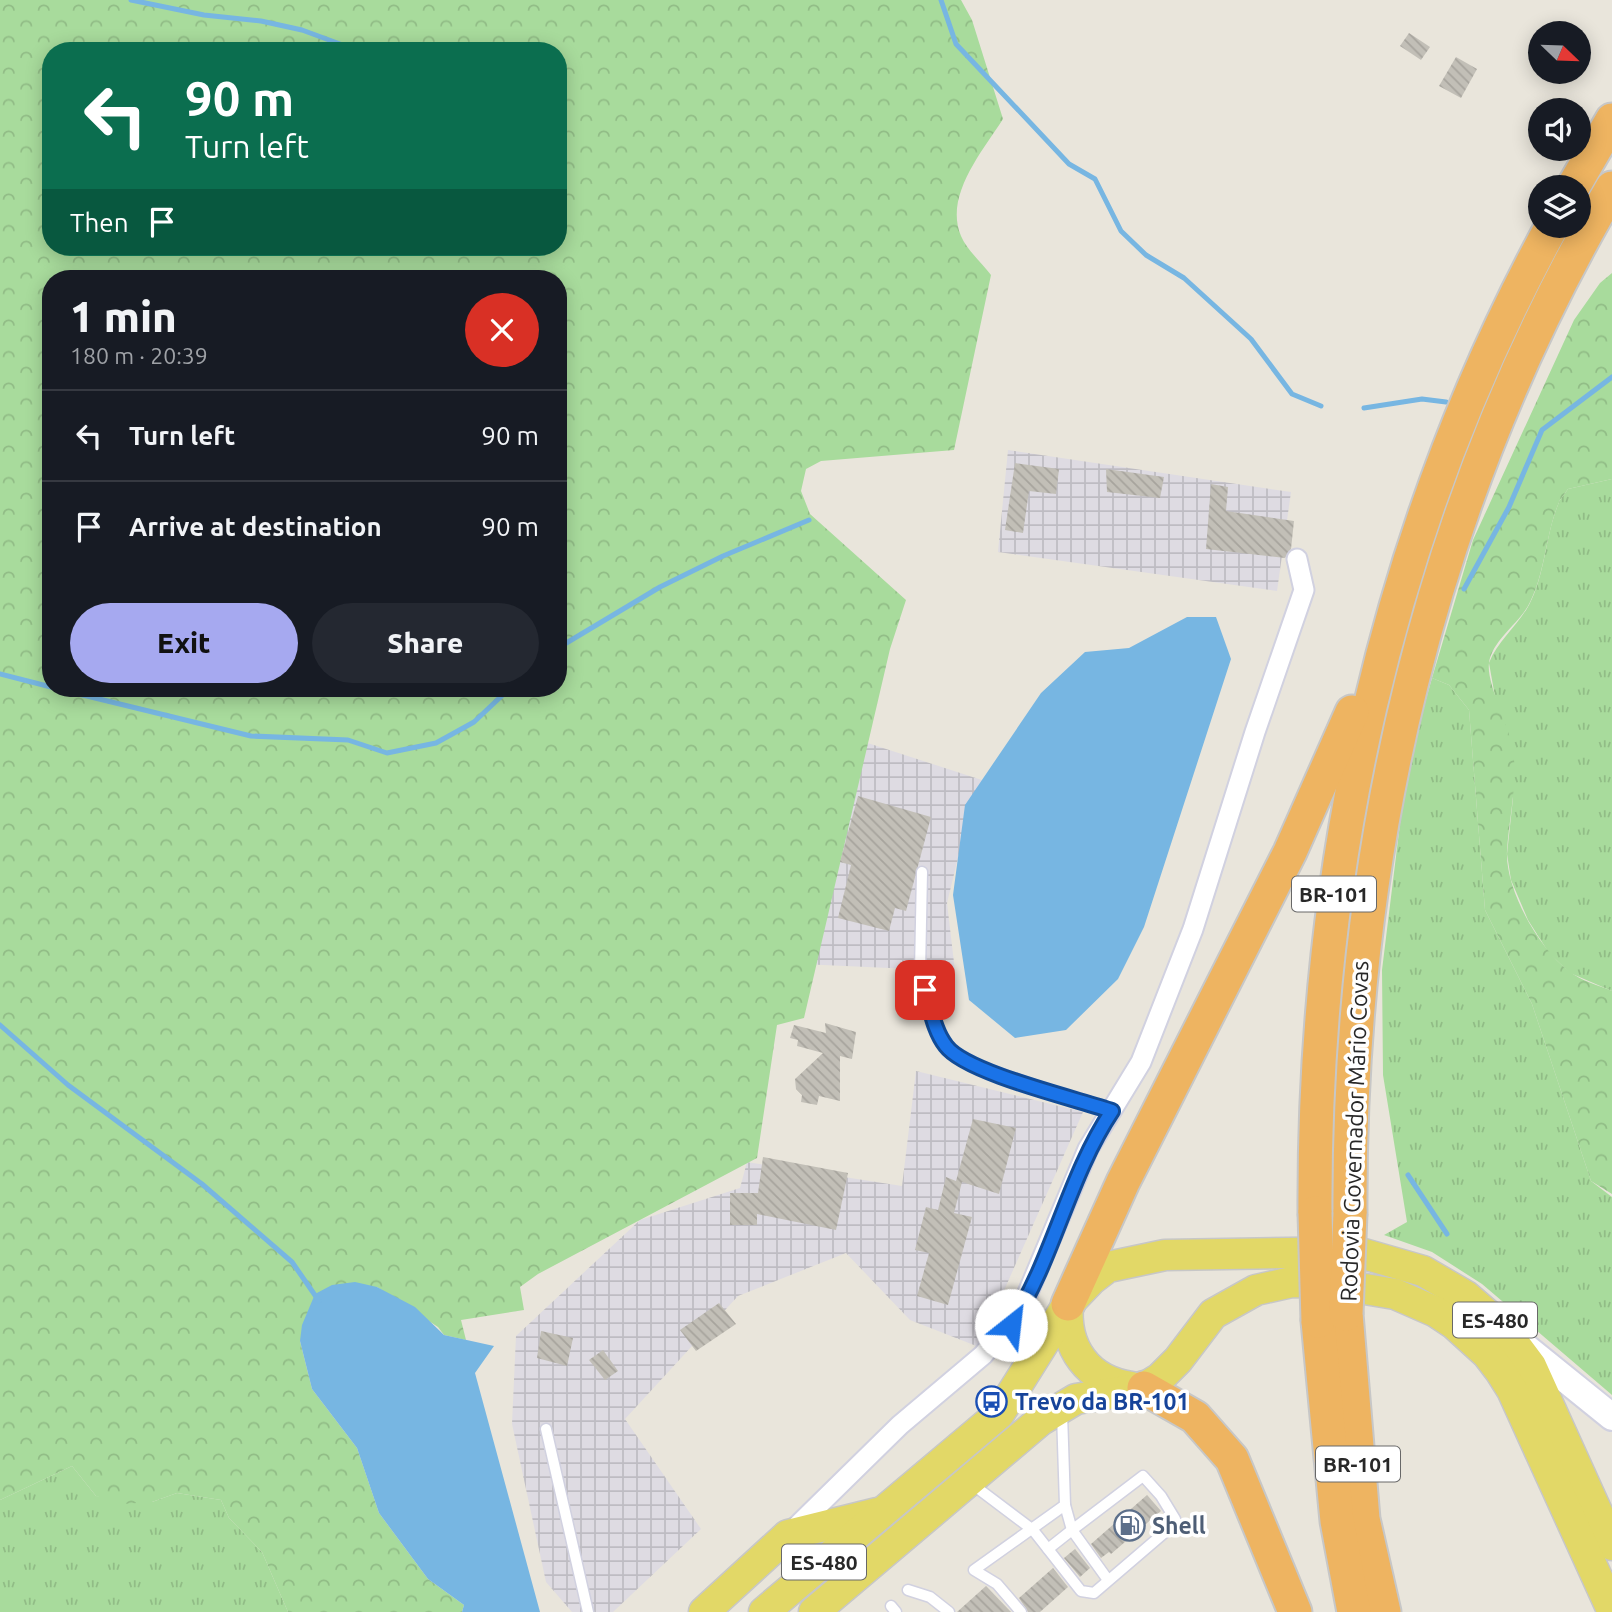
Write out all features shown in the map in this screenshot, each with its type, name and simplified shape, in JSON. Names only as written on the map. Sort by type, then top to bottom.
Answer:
[{"type":"highway","points":[[1580,175],[1612,120]]},
{"type":"highway","name":"Rodovia Governador Mário Covas","points":[[1354,1612],[1337,1521],[1332,1318],[1350,1213],[1351,1084],[1361,956],[1378,831],[1418,651],[1450,544],[1494,430],[1546,313],[1612,188]]},
{"type":"highway","name":"Rodovia Governador Mário Covas","points":[[1384,1612],[1363,1519],[1315,1213],[1319,1043],[1335,887],[1369,703],[1402,582],[1462,417],[1546,238]]},
{"type":"highway","points":[[1068,1304],[1123,1182],[1295,840],[1351,714],[1402,582]]},
{"type":"highway","points":[[1144,1388],[1195,1417],[1231,1459],[1295,1612]]},
{"type":"main road","name":"ES-480","points":[[764,1612],[999,1414],[1068,1304],[1091,1280],[1108,1267],[1165,1255],[1357,1252],[1400,1263],[1446,1283],[1466,1296],[1502,1327],[1531,1366],[1612,1545]]},
{"type":"main road","name":"ES-480","points":[[814,1612],[966,1480],[1062,1405],[1076,1399],[1144,1388],[1172,1367],[1213,1314],[1256,1290],[1292,1282],[1352,1284],[1416,1302],[1436,1312],[1471,1338],[1506,1381],[1612,1610]]},
{"type":"main road","points":[[1068,1304],[1066,1321],[1072,1345],[1083,1364],[1099,1378],[1119,1385],[1144,1388]]},
{"type":"main road","points":[[1502,1327],[1612,1417]]},
{"type":"main road","points":[[704,1612],[788,1535],[884,1511]]},
{"type":"street","points":[[788,1535],[890,1434],[983,1355],[1011,1325],[1035,1279],[1088,1150],[1141,1062],[1193,929],[1255,732],[1304,590],[1297,559]]},
{"type":"lane","points":[[922,873],[920,971],[939,1036],[947,1048],[983,1068],[1112,1111]]},
{"type":"lane","points":[[1062,1405],[1065,1505],[1072,1530],[1108,1580]]},
{"type":"lane","points":[[545,1429],[588,1612]]},
{"type":"lane","points":[[966,1480],[1015,1513],[1033,1530],[1081,1591],[1094,1593],[1171,1527],[1175,1522],[1174,1515],[1143,1476],[1048,1549]]},
{"type":"lane","points":[[1021,1612],[997,1584],[974,1570],[1065,1505]]},
{"type":"lane","points":[[908,1590],[930,1597],[949,1612]]},
{"type":"shaded area","points":[[1008,450],[1291,492],[1277,591],[998,552]]},
{"type":"shaded area","points":[[843,735],[988,782],[966,825],[947,903],[955,971],[779,963]]},
{"type":"shaded area","points":[[916,1071],[1083,1112],[979,1347],[910,1320],[846,1253],[738,1296],[625,1419],[701,1529],[613,1612],[572,1612],[546,1582],[512,1424],[516,1336],[640,1220],[740,1188],[747,1162],[902,1186]]},
{"type":"green space","points":[[0,0],[961,0],[972,20],[1003,119],[976,160],[961,190],[957,205],[961,236],[991,275],[954,450],[821,461],[806,469],[801,491],[810,514],[906,600],[890,649],[804,1018],[777,1025],[757,1158],[538,1274],[520,1287],[524,1310],[461,1320],[466,1340],[444,1335],[438,1327],[377,1287],[300,1341],[312,1389],[357,1448],[379,1513],[428,1579],[464,1605],[462,1612],[288,1612],[262,1552],[229,1518],[221,1500],[177,1493],[152,1502],[122,1504],[96,1496],[72,1466],[0,1500]]},
{"type":"green space","points":[[1612,273],[1612,479],[1568,489],[1560,500],[1534,594],[1523,613],[1495,647],[1489,663],[1489,672],[1513,750],[1514,788],[1507,851],[1508,866],[1518,900],[1536,933],[1558,961],[1579,978],[1612,991],[1612,1194],[1591,1181],[1532,1004],[1485,910],[1469,710],[1449,685],[1432,678],[1473,540],[1574,320],[1600,283]]},
{"type":"green space","points":[[1612,479],[1612,991],[1570,973],[1549,953],[1528,920],[1511,880],[1507,854],[1513,798],[1489,663],[1497,647],[1524,613],[1535,593],[1560,500],[1568,489]]},
{"type":"green space","points":[[1432,678],[1449,685],[1469,710],[1485,910],[1532,1004],[1591,1181],[1612,1197],[1612,1395],[1482,1284],[1432,1252],[1384,1235],[1407,1222],[1383,1075],[1382,970],[1407,767]]},
{"type":"green space","points":[[72,1466],[96,1496],[152,1502],[177,1493],[221,1500],[229,1518],[262,1552],[288,1612],[0,1612],[0,1500]]},
{"type":"water","points":[[1187,617],[1216,617],[1231,659],[1144,927],[1118,979],[1066,1030],[1015,1038],[969,1000],[953,895],[965,805],[1041,693],[1085,652],[1129,648]]},
{"type":"water","points":[[355,1282],[377,1287],[415,1307],[444,1335],[494,1346],[475,1373],[540,1612],[462,1612],[464,1605],[428,1579],[379,1513],[357,1448],[312,1389],[300,1341],[302,1325],[315,1294],[332,1285]]},
{"type":"building","points":[[1409,33],[1430,47],[1421,60],[1400,46]]},
{"type":"building","points":[[1456,57],[1477,69],[1461,98],[1439,86]]},
{"type":"building","points":[[1015,463],[1059,469],[1056,494],[1029,491],[1023,533],[1005,530]]},
{"type":"building","points":[[1106,469],[1164,477],[1160,498],[1107,492]]},
{"type":"building","points":[[1211,484],[1228,487],[1226,511],[1294,521],[1291,549],[1285,558],[1206,549]]},
{"type":"building","points":[[858,796],[931,817],[906,911],[895,908],[889,931],[838,918],[851,865],[840,862]]},
{"type":"building","points":[[825,1023],[856,1032],[852,1059],[840,1056],[840,1101],[819,1096],[817,1105],[801,1102],[802,1095],[796,1089],[795,1079],[823,1053],[797,1046],[798,1040],[790,1038],[794,1025],[826,1033]]},
{"type":"building","points":[[973,1119],[1016,1128],[999,1194],[962,1182],[954,1213],[972,1217],[948,1305],[917,1296],[929,1253],[915,1250],[926,1207],[938,1210],[946,1177],[956,1181]]},
{"type":"building","points":[[763,1157],[848,1173],[836,1230],[757,1214],[757,1225],[730,1225],[730,1193],[758,1193]]},
{"type":"building","points":[[719,1303],[736,1324],[696,1351],[680,1330]]},
{"type":"building","points":[[541,1331],[573,1338],[567,1366],[537,1358]]},
{"type":"building","points":[[603,1350],[618,1371],[605,1380],[589,1360]]},
{"type":"building","name":"Shell","points":[[1147,1495],[1161,1511],[1111,1554],[1109,1552],[1101,1558],[1091,1544]]},
{"type":"building","points":[[1075,1549],[1090,1568],[1080,1577],[1064,1558]]},
{"type":"building","points":[[1053,1568],[1068,1587],[1040,1612],[1028,1612],[1019,1598]]},
{"type":"building","points":[[986,1586],[1011,1612],[957,1612]]},
{"type":"waterway","points":[[131,0],[204,15],[261,21],[302,30],[335,42]]},
{"type":"waterway","points":[[941,0],[956,44],[1069,164],[1095,179],[1121,231],[1146,255],[1184,278],[1251,339],[1292,394],[1321,406]]},
{"type":"waterway","points":[[1464,589],[1509,507],[1542,430],[1612,377]]},
{"type":"waterway","points":[[1364,408],[1422,399],[1446,402]]},
{"type":"waterway","points":[[567,643],[660,587],[723,556],[809,520]]},
{"type":"waterway","points":[[1394,682],[1414,613]]},
{"type":"waterway","points":[[0,674],[42,685]]},
{"type":"waterway","points":[[91,697],[251,736],[348,740],[387,753],[436,743],[474,722],[500,697]]},
{"type":"waterway","points":[[1361,839],[1366,811]]},
{"type":"waterway","points":[[1338,1038],[1354,884]]},
{"type":"waterway","points":[[0,1025],[68,1085],[202,1184],[292,1262],[319,1301]]},
{"type":"waterway","points":[[1408,1175],[1447,1234]]},
{"type":"place","name":"Trevo da BR-101","points":[[992,1401]]},
{"type":"place","name":"Shell","points":[[1129,1525]]},
{"type":"route","points":[[925,990],[939,1036],[957,1056],[1004,1076],[1112,1111],[1088,1150],[1035,1279],[1011,1325]]}]
